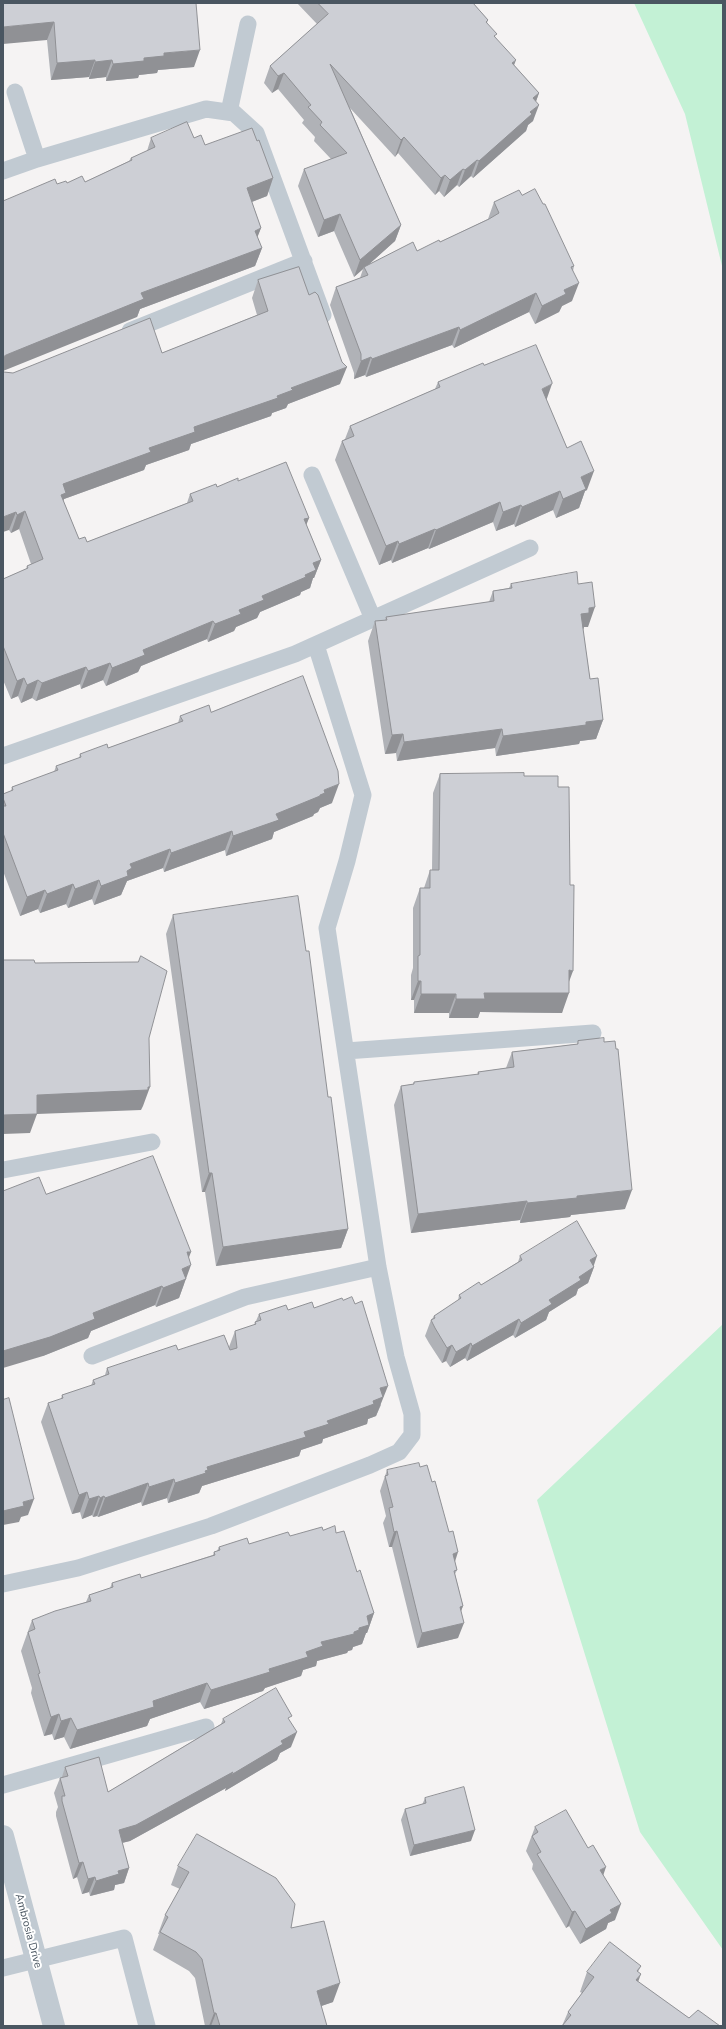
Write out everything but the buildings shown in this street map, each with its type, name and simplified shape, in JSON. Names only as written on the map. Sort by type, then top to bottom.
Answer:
[{"type":"street","name":"Ambrosia Drive","points":[[3,1836],[54,2026]]},
{"type":"lane","points":[[228,112],[248,24]]},
{"type":"lane","points":[[15,92],[37,159]]},
{"type":"lane","points":[[3,171],[37,159],[206,110],[234,113],[256,133],[304,261],[329,333]]},
{"type":"lane","points":[[113,338],[304,261]]},
{"type":"lane","points":[[312,475],[373,619]]},
{"type":"lane","points":[[3,756],[295,654],[530,548]]},
{"type":"lane","points":[[3,1584],[78,1568],[211,1526],[370,1466],[399,1452],[412,1435],[412,1414],[396,1357],[378,1266],[328,928],[347,861],[362,795],[316,645]]},
{"type":"lane","points":[[346,1051],[593,1033]]},
{"type":"lane","points":[[3,1170],[152,1142]]},
{"type":"lane","points":[[92,1356],[245,1297],[378,1266]]},
{"type":"lane","points":[[3,1785],[206,1727]]},
{"type":"lane","points":[[3,1968],[124,1938],[148,2026]]},
{"type":"green space","points":[[634,3],[723,3],[723,270],[685,114]]},
{"type":"green space","points":[[723,1324],[723,1950],[640,1832],[537,1500]]}]
